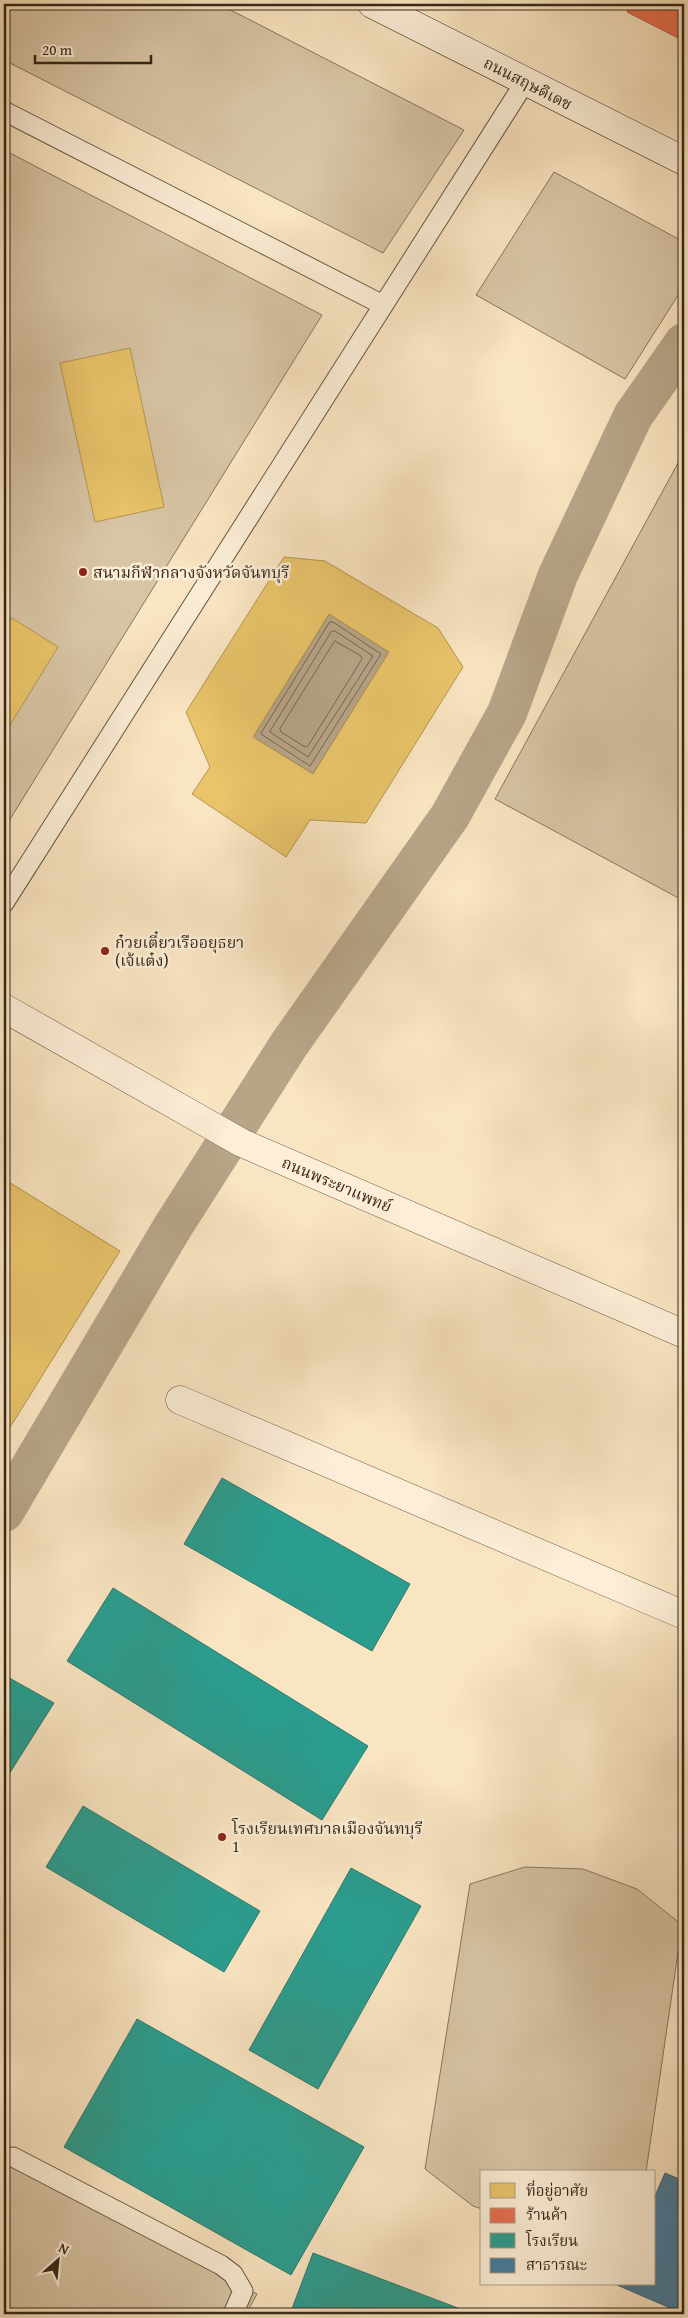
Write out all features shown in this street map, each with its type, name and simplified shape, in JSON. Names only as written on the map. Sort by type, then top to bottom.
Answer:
[{"type":"street","name":"ถนนสฤษดิเดช","points":[[372,4],[684,161]]},
{"type":"street","name":"ถนนพระยาแพทย์","points":[[4,1008],[230,1137],[684,1334]]},
{"type":"street","points":[[180,1400],[684,1615]]},
{"type":"lane","points":[[4,903],[525,82]]},
{"type":"lane","points":[[4,111],[383,305]]},
{"type":"lane","points":[[13,2157],[221,2265],[233,2274],[243,2291],[233,2314]]},
{"type":"shaded area","points":[[4,4],[219,4],[464,130],[383,253],[4,60]]},
{"type":"shaded area","name":"สนามกีฬากลางจังหวัดจันทบุรี","points":[[4,150],[322,315],[4,829]]},
{"type":"shaded area","points":[[554,172],[684,242],[684,286],[625,379],[476,295]]},
{"type":"shaded area","points":[[684,452],[684,901],[495,799]]},
{"type":"shaded area","points":[[525,1867],[583,1869],[637,1889],[682,1925],[646,2170],[480,2170],[480,2208],[473,2206],[425,2169],[470,1884]]},
{"type":"shaded area","points":[[4,2163],[257,2294],[246,2314],[4,2314]]},
{"type":"water","points":[[329,614],[389,652],[313,774],[253,737]]},
{"type":"building: ที่อยู่อาศัย","points":[[130,348],[164,507],[95,522],[60,363]]},
{"type":"building: ที่อยู่อาศัย","points":[[284,557],[325,561],[438,628],[463,667],[366,823],[310,820],[286,857],[192,794],[210,767],[186,712]],"holes":[[[329,614],[389,652],[313,774],[253,737]]]},
{"type":"building: ที่อยู่อาศัย","points":[[12,618],[58,647],[4,735],[4,631]]},
{"type":"building: ที่อยู่อาศัย","points":[[4,1179],[120,1251],[4,1437]]},
{"type":"building: ร้านค้า","points":[[632,4],[684,4],[684,41],[627,12]]},
{"type":"building: โรงเรียน","points":[[222,1478],[410,1584],[372,1651],[184,1544]]},
{"type":"building: โรงเรียน","points":[[113,1588],[368,1746],[322,1820],[67,1661]]},
{"type":"building: โรงเรียน","points":[[4,1675],[54,1703],[4,1782]]},
{"type":"building: โรงเรียน","points":[[83,1806],[260,1911],[224,1972],[46,1867]]},
{"type":"building: โรงเรียน","points":[[351,1868],[421,1906],[318,2089],[249,2050]]},
{"type":"building: โรงเรียน","points":[[137,2019],[364,2147],[291,2275],[64,2147]]},
{"type":"building: โรงเรียน","points":[[313,2253],[471,2313],[471,2314],[290,2314]]},
{"type":"building: สาธารณะ","points":[[665,2173],[684,2181],[684,2314],[619,2286],[656,2286],[656,2193]]},
{"type":"waterway","points":[[4,1512],[172,1228],[288,1046],[450,816],[507,713],[558,575],[633,416],[684,343]]},
{"type":"place","name":"สนามกีฬากลางจังหวัดจันทบุรี","points":[[83,572]]},
{"type":"place","name":"ก๋วยเตี๋ยวเรืออยุธยา (เจ้แต๋ง)","points":[[105,951]]},
{"type":"place","name":"โรงเรียนเทศบาลเมืองจันทบุรี 1","points":[[222,1837]]}]
